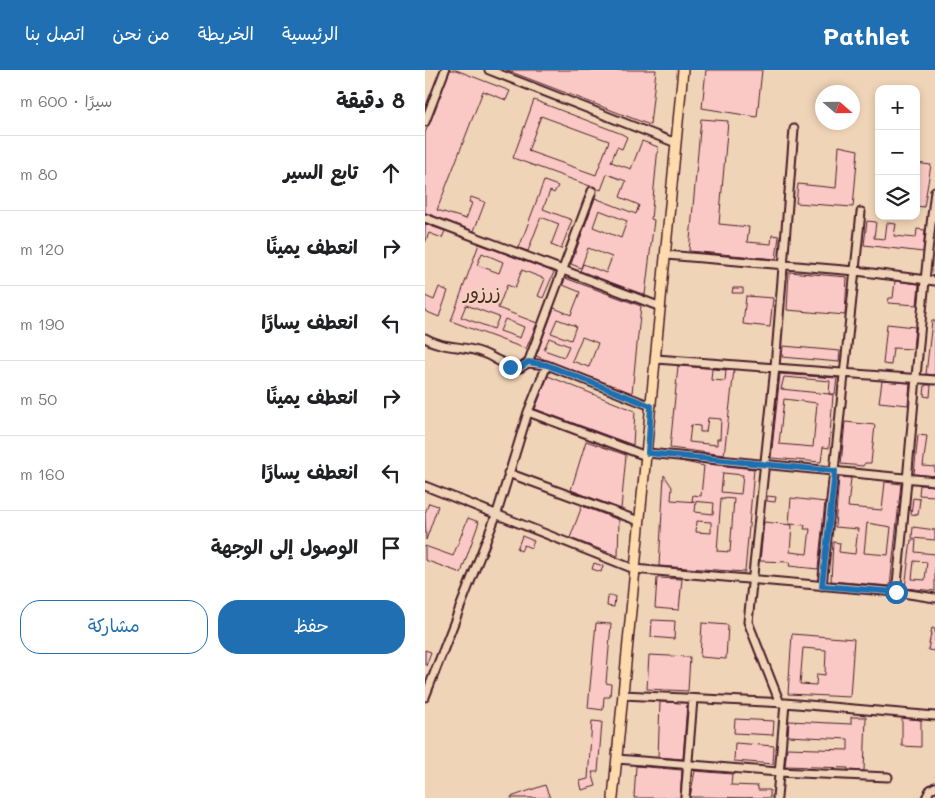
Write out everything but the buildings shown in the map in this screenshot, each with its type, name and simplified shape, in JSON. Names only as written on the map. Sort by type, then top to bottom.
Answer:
[{"type":"main road","points":[[612,798],[647,454],[682,70]]},
{"type":"street","points":[[425,122],[445,70]]},
{"type":"street","points":[[490,70],[676,143]]},
{"type":"street","points":[[777,798],[782,703],[748,622],[775,367],[794,129]]},
{"type":"street","points":[[425,338],[434,343],[485,354],[494,361],[510,367],[520,368],[528,362],[592,190]]},
{"type":"street","points":[[896,592],[909,479],[923,280],[935,191]]},
{"type":"street","points":[[822,586],[861,212]]},
{"type":"street","points":[[425,218],[661,307]]},
{"type":"street","points":[[666,255],[856,271],[935,281]]},
{"type":"street","points":[[656,358],[917,377],[935,380]]},
{"type":"street","points":[[528,362],[547,365],[651,406]]},
{"type":"street","points":[[425,697],[497,513],[528,412],[547,365]]},
{"type":"street","points":[[528,412],[647,454],[935,481]]},
{"type":"street","points":[[508,473],[639,521]]},
{"type":"street","points":[[425,486],[634,569],[896,592],[935,598]]},
{"type":"street","points":[[623,695],[782,703],[935,716]]},
{"type":"street","points":[[685,798],[693,699]]},
{"type":"street","points":[[617,759],[778,772],[888,777]]},
{"type":"street","points":[[926,798],[935,787]]},
{"type":"district","name":"زرزور","points":[[482,292]]},
{"type":"route","points":[[510,367],[520,368],[528,362],[547,365],[651,406],[648,453],[835,471],[822,586],[896,592]]}]
